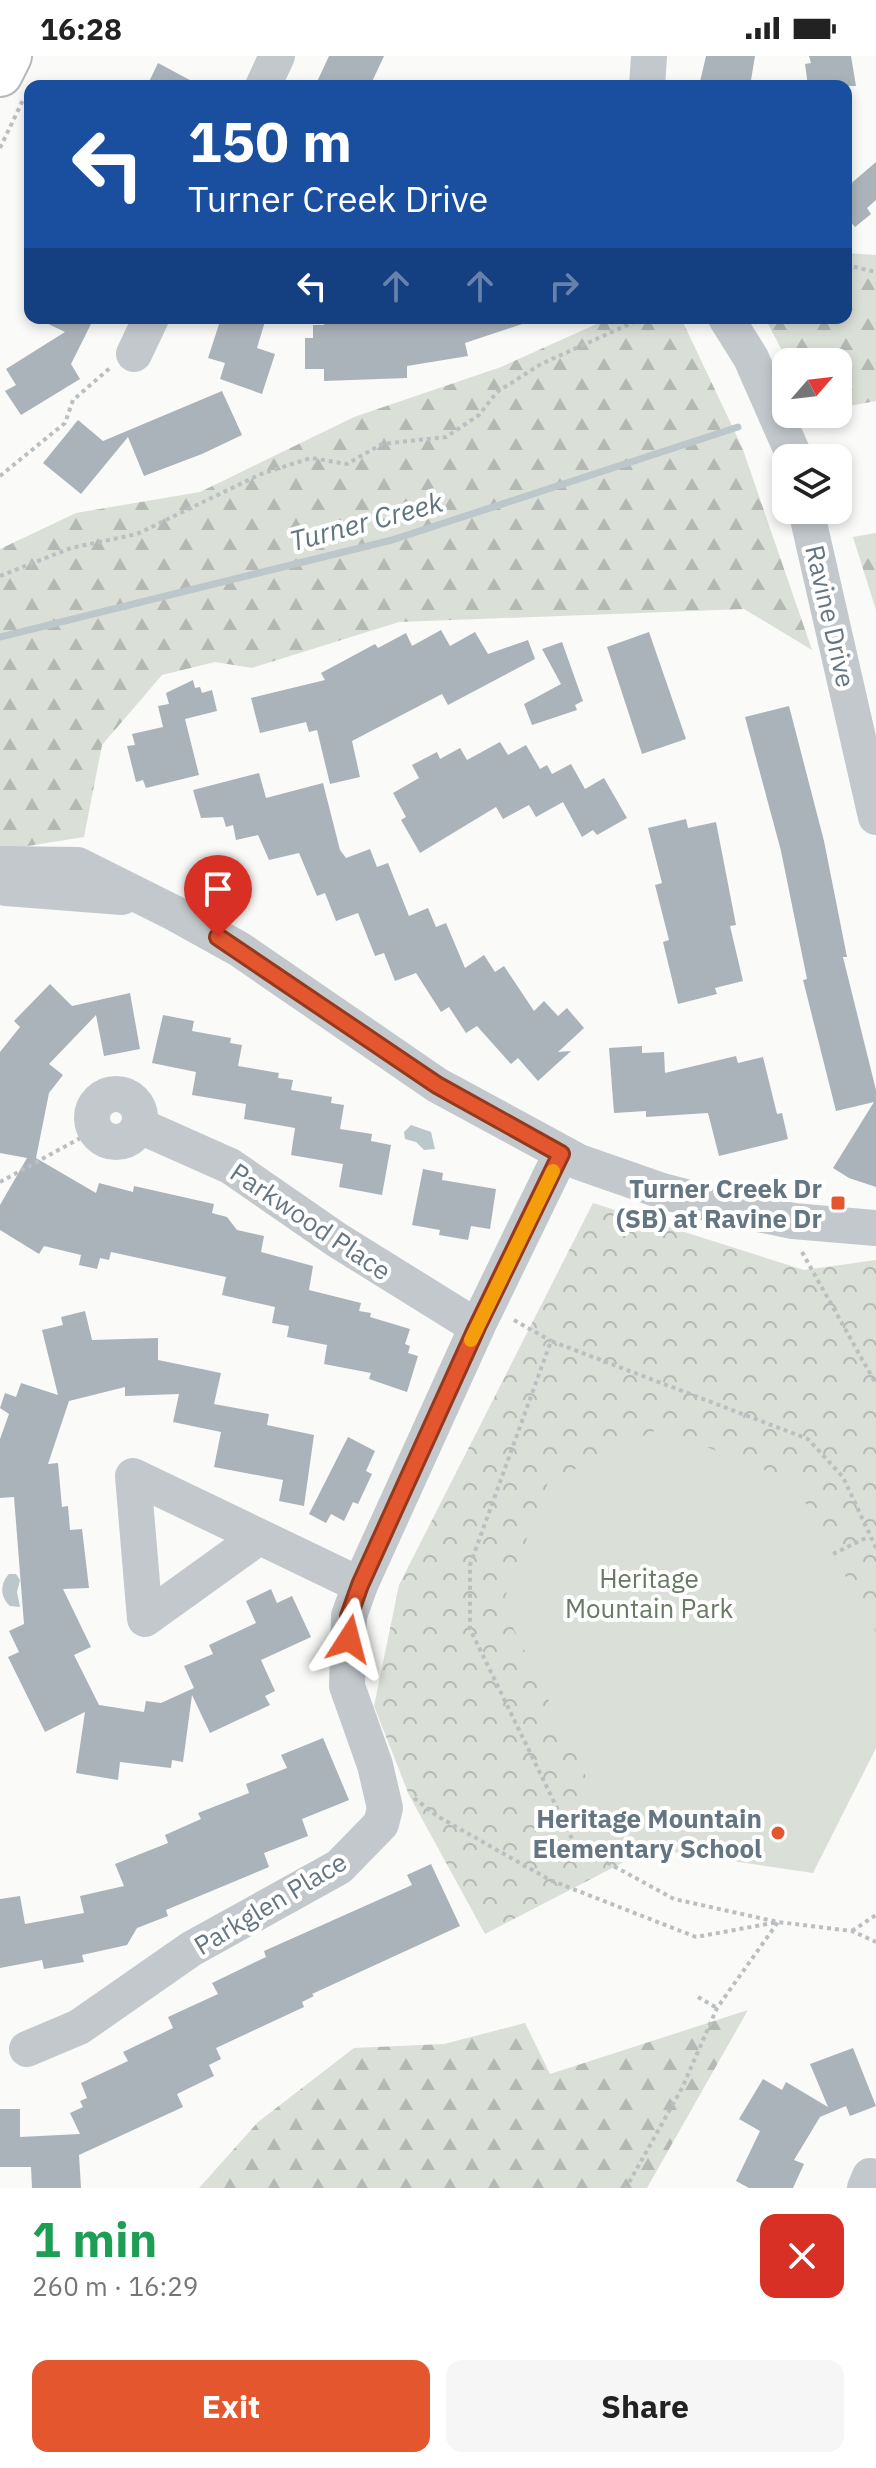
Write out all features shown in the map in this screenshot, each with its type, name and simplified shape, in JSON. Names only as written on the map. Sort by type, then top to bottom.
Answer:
[{"type":"main road","points":[[9,56],[12,86]]},
{"type":"street","points":[[266,80],[277,56]]},
{"type":"street","points":[[647,80],[649,56]]},
{"type":"street","points":[[134,354],[148,324]]},
{"type":"street","points":[[730,324],[751,358],[789,444]]},
{"type":"street","name":"Ravine Drive","points":[[809,524],[876,817]]},
{"type":"street","points":[[0,864],[78,865],[239,949],[437,1085],[561,1154],[648,1186],[719,1206],[793,1221],[876,1228]]},
{"type":"street","points":[[0,888],[140,899]]},
{"type":"street","name":"Parkwood Place","points":[[95,1130],[115,1143],[130,1138],[140,1126],[230,1166],[325,1232],[491,1321]]},
{"type":"street","name":"Parkglen Place","points":[[27,2049],[79,2027],[191,1949],[339,1867],[381,1824],[385,1808],[375,1765],[347,1686],[349,1616],[360,1585],[491,1321],[561,1154]]},
{"type":"street","points":[[259,1537],[360,1585]]},
{"type":"path","points":[[0,148],[12,86]]},
{"type":"path","points":[[852,266],[876,272]]},
{"type":"path","points":[[0,576],[71,548],[137,534],[261,474],[311,458],[347,464],[382,444],[446,437],[479,415],[497,392],[541,364],[630,324]]},
{"type":"path","points":[[0,476],[65,423],[73,400],[103,372],[134,354]]},
{"type":"path","points":[[0,1182],[95,1130]]},
{"type":"path","points":[[797,1243],[876,1384]]},
{"type":"path","points":[[491,1321],[808,1439],[843,1477],[868,1537],[876,1548]]},
{"type":"path","points":[[551,1341],[470,1565],[470,1629],[575,1845],[674,1899],[778,1922],[852,1931],[876,1942]]},
{"type":"path","points":[[833,1554],[868,1537]]},
{"type":"path","points":[[402,1790],[437,1816],[550,1880],[696,1937],[778,1922]]},
{"type":"path","points":[[852,1931],[876,1915]]},
{"type":"path","points":[[626,2188],[682,2088],[717,2008],[778,1922]]},
{"type":"path","points":[[698,1997],[717,2008]]},
{"type":"green space","points":[[852,253],[876,255],[876,401],[852,405],[852,348],[781,348],[768,324],[852,324]]},
{"type":"green space","points":[[597,324],[684,324],[742,447],[812,650],[744,609],[399,622],[252,668],[215,662],[162,675],[102,745],[84,837],[9,849],[0,846],[0,549],[76,513],[200,492],[354,417],[501,367]]},
{"type":"green space","points":[[876,533],[876,610],[853,537]]},
{"type":"green space","name":"Heritage Mountain Park","points":[[593,1203],[804,1270],[876,1260],[876,1731],[485,1934],[409,1795],[374,1706],[399,1585]]},
{"type":"green space","points":[[660,1428],[794,1482],[876,1632],[876,1748],[813,1873],[619,1844],[502,1605],[548,1482]]},
{"type":"green space","points":[[748,2010],[647,2188],[199,2188],[258,2122],[354,2048],[444,2044],[525,2023],[550,2074]]},
{"type":"shaded area","points":[[411,1125],[431,1132],[435,1149],[424,1150],[416,1142],[405,1139],[404,1132]]},
{"type":"shaded area","points":[[9,1574],[16,1574],[20,1580],[17,1592],[20,1607],[10,1606],[3,1594],[4,1582]]},
{"type":"building","points":[[329,56],[384,56],[373,80],[318,80]]},
{"type":"building","points":[[706,56],[755,56],[751,80],[700,80]]},
{"type":"building","points":[[809,56],[851,56],[856,86],[852,86],[852,80],[807,80],[805,64],[811,63]]},
{"type":"building","points":[[158,63],[190,80],[150,80]]},
{"type":"building","points":[[876,162],[876,200],[867,208],[871,214],[855,227],[852,223],[852,183]]},
{"type":"building","points":[[48,324],[91,324],[71,364],[80,379],[21,415],[5,391],[16,385],[6,369],[65,332]]},
{"type":"building","points":[[219,324],[264,324],[257,348],[275,354],[262,394],[220,379],[225,363],[208,358]]},
{"type":"building","points":[[522,324],[465,343],[468,356],[407,366],[407,378],[324,381],[324,369],[305,369],[305,338],[313,338],[313,325]]},
{"type":"building","points":[[222,391],[242,435],[202,454],[144,476],[128,437],[81,494],[43,463],[78,420],[103,441]]},
{"type":"building","points":[[441,630],[450,646],[475,632],[488,654],[528,640],[535,659],[448,705],[442,694],[352,741],[360,777],[330,784],[317,730],[309,732],[306,722],[260,733],[251,698],[325,680],[321,673],[375,644],[378,648],[406,633],[412,646]]},
{"type":"building","points":[[649,632],[686,739],[642,754],[607,647]]},
{"type":"building","points":[[562,642],[583,701],[575,705],[577,710],[532,725],[524,704],[561,684],[542,649]]},
{"type":"building","points":[[193,680],[195,688],[200,687],[202,693],[212,690],[217,711],[185,719],[199,775],[146,788],[143,780],[136,782],[127,746],[135,745],[132,734],[163,727],[158,706],[169,704],[166,693]]},
{"type":"building","points":[[789,706],[824,841],[847,957],[843,957],[876,1090],[876,1187],[849,1178],[833,1168],[874,1102],[836,1111],[803,980],[807,979],[781,851],[745,717]]},
{"type":"building","points":[[500,742],[508,755],[526,745],[540,769],[547,765],[552,774],[571,764],[585,789],[604,778],[627,818],[597,835],[593,830],[582,837],[563,802],[536,817],[529,805],[503,819],[496,807],[420,853],[401,820],[406,817],[393,793],[419,778],[412,765],[437,752],[440,759],[460,748],[467,760]]},
{"type":"building","points":[[259,773],[266,798],[323,783],[340,850],[346,858],[370,849],[377,867],[388,863],[409,916],[428,908],[436,927],[446,923],[465,968],[484,955],[495,972],[504,966],[534,1011],[544,1001],[558,1016],[567,1008],[584,1028],[558,1052],[571,1051],[538,1081],[518,1058],[511,1064],[477,1026],[466,1033],[449,1007],[441,1012],[416,973],[395,981],[384,953],[375,956],[358,913],[336,921],[325,893],[317,896],[299,853],[269,860],[258,835],[236,840],[233,825],[226,827],[223,817],[201,818],[193,790]]},
{"type":"building","points":[[686,819],[688,828],[716,822],[736,925],[730,926],[743,981],[715,988],[717,994],[678,1004],[663,942],[669,940],[655,885],[662,883],[648,828]]},
{"type":"building","points":[[50,984],[72,1006],[130,993],[140,1049],[104,1056],[96,1015],[49,1064],[63,1075],[49,1093],[36,1158],[96,1193],[99,1183],[133,1192],[134,1186],[214,1204],[212,1213],[227,1217],[237,1230],[264,1236],[261,1252],[313,1266],[309,1290],[361,1303],[359,1311],[371,1313],[370,1317],[410,1329],[405,1344],[410,1346],[408,1353],[418,1356],[407,1392],[369,1379],[371,1373],[324,1364],[327,1345],[287,1337],[289,1326],[272,1323],[275,1307],[222,1295],[226,1277],[111,1252],[109,1260],[100,1258],[97,1269],[79,1265],[81,1255],[44,1246],[39,1254],[0,1230],[0,1205],[27,1158],[0,1153],[0,1052],[20,1027],[14,1021]]},
{"type":"building","points":[[163,1015],[194,1021],[192,1031],[231,1038],[230,1043],[242,1045],[238,1066],[279,1073],[278,1078],[293,1080],[291,1090],[332,1097],[331,1103],[344,1105],[340,1129],[372,1134],[371,1141],[391,1145],[382,1195],[339,1187],[343,1164],[291,1155],[295,1128],[244,1119],[246,1104],[192,1095],[196,1072],[152,1063]]},
{"type":"building","points":[[642,1046],[642,1053],[664,1052],[665,1073],[736,1056],[738,1063],[763,1057],[777,1114],[782,1113],[788,1139],[719,1156],[708,1113],[646,1117],[646,1111],[614,1113],[609,1048]]},
{"type":"building","points":[[423,1169],[443,1173],[442,1180],[496,1189],[490,1229],[471,1226],[468,1240],[439,1235],[440,1230],[412,1225]]},
{"type":"building","points":[[85,1311],[92,1340],[158,1338],[158,1360],[221,1373],[214,1404],[269,1414],[267,1425],[314,1435],[304,1506],[279,1501],[283,1480],[214,1467],[221,1432],[173,1422],[179,1394],[125,1396],[125,1387],[69,1401],[48,1464],[58,1463],[62,1507],[68,1506],[70,1530],[82,1529],[89,1588],[63,1589],[91,1647],[74,1655],[99,1705],[144,1712],[146,1701],[161,1703],[194,1688],[184,1666],[213,1654],[209,1645],[256,1623],[246,1601],[271,1589],[277,1603],[292,1596],[311,1637],[261,1660],[275,1691],[265,1696],[270,1705],[210,1733],[192,1695],[183,1762],[172,1760],[171,1768],[120,1762],[118,1780],[76,1773],[85,1712],[45,1732],[8,1657],[19,1652],[9,1631],[24,1624],[14,1497],[0,1498],[0,1439],[9,1414],[0,1408],[5,1393],[16,1397],[21,1383],[58,1395],[42,1330],[63,1325],[61,1317]]},
{"type":"building","points":[[348,1437],[375,1451],[366,1471],[372,1474],[358,1504],[353,1502],[344,1521],[331,1514],[326,1523],[309,1514]]},
{"type":"building","points":[[323,1738],[349,1800],[302,1819],[308,1836],[264,1853],[269,1867],[166,1910],[168,1916],[137,1928],[127,1945],[82,1955],[84,1962],[44,1969],[42,1960],[0,1968],[0,1899],[20,1896],[25,1924],[84,1913],[80,1896],[124,1886],[115,1864],[168,1843],[165,1835],[201,1819],[198,1813],[249,1793],[246,1784],[287,1768],[281,1755]]},
{"type":"building","points":[[431,1864],[460,1926],[312,1994],[314,1996],[302,2002],[304,2007],[216,2048],[221,2059],[209,2065],[214,2076],[177,2094],[183,2107],[79,2155],[81,2188],[32,2188],[31,2167],[0,2167],[0,2109],[20,2109],[20,2137],[80,2134],[70,2113],[83,2107],[80,2101],[87,2098],[81,2083],[128,2061],[123,2052],[173,2028],[168,2017],[218,1994],[212,1983],[266,1957],[264,1951],[412,1885],[407,1875]]},
{"type":"building","points":[[853,2048],[876,2106],[850,2116],[846,2106],[820,2117],[794,2160],[804,2164],[793,2188],[749,2188],[736,2181],[760,2131],[739,2119],[763,2079],[782,2090],[786,2082],[828,2107],[810,2064]]},
{"type":"waterway","name":"Turner Creek","points":[[0,637],[392,540],[738,427]]},
{"type":"slow traffic","points":[[471,1340],[553,1171]]},
{"type":"place","name":"Turner Creek Dr (SB) at Ravine Dr","points":[[838,1203]]},
{"type":"place","name":"Heritage Mountain Elementary School","points":[[778,1833]]},
{"type":"route","points":[[218,937],[437,1085],[561,1154],[490,1306],[477,1327],[360,1585],[349,1616],[349,1639]]}]
